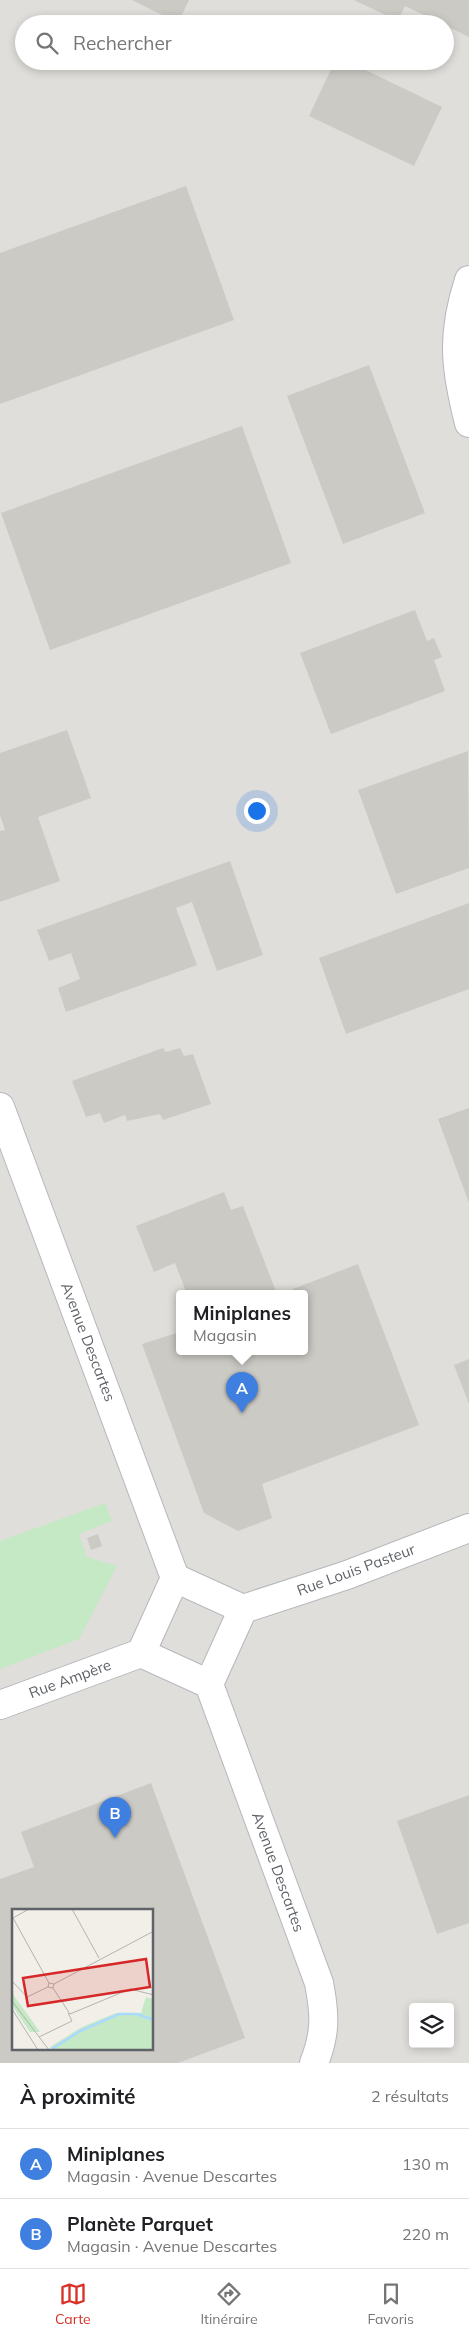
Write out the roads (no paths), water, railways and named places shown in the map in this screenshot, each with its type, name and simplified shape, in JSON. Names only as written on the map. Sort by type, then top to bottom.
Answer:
[{"type":"street","points":[[469,280],[461,306],[456,344],[458,381],[469,423]]},
{"type":"street","name":"Avenue Descartes","points":[[0,1107],[175,1578]]},
{"type":"street","name":"Rue Louis Pasteur","points":[[243,1609],[347,1575],[469,1528]]},
{"type":"street","points":[[175,1578],[243,1609],[209,1684],[141,1653],[175,1578]]},
{"type":"street","name":"Rue Ampère","points":[[0,1705],[141,1653]]},
{"type":"street","name":"Avenue Descartes","points":[[209,1684],[319,1983],[325,2014],[319,2050],[314,2063]]},
{"type":"place","name":"Miniplanes","points":[[242,1413]]},
{"type":"place","name":"Planète Parquet","points":[[115,1838]]}]
